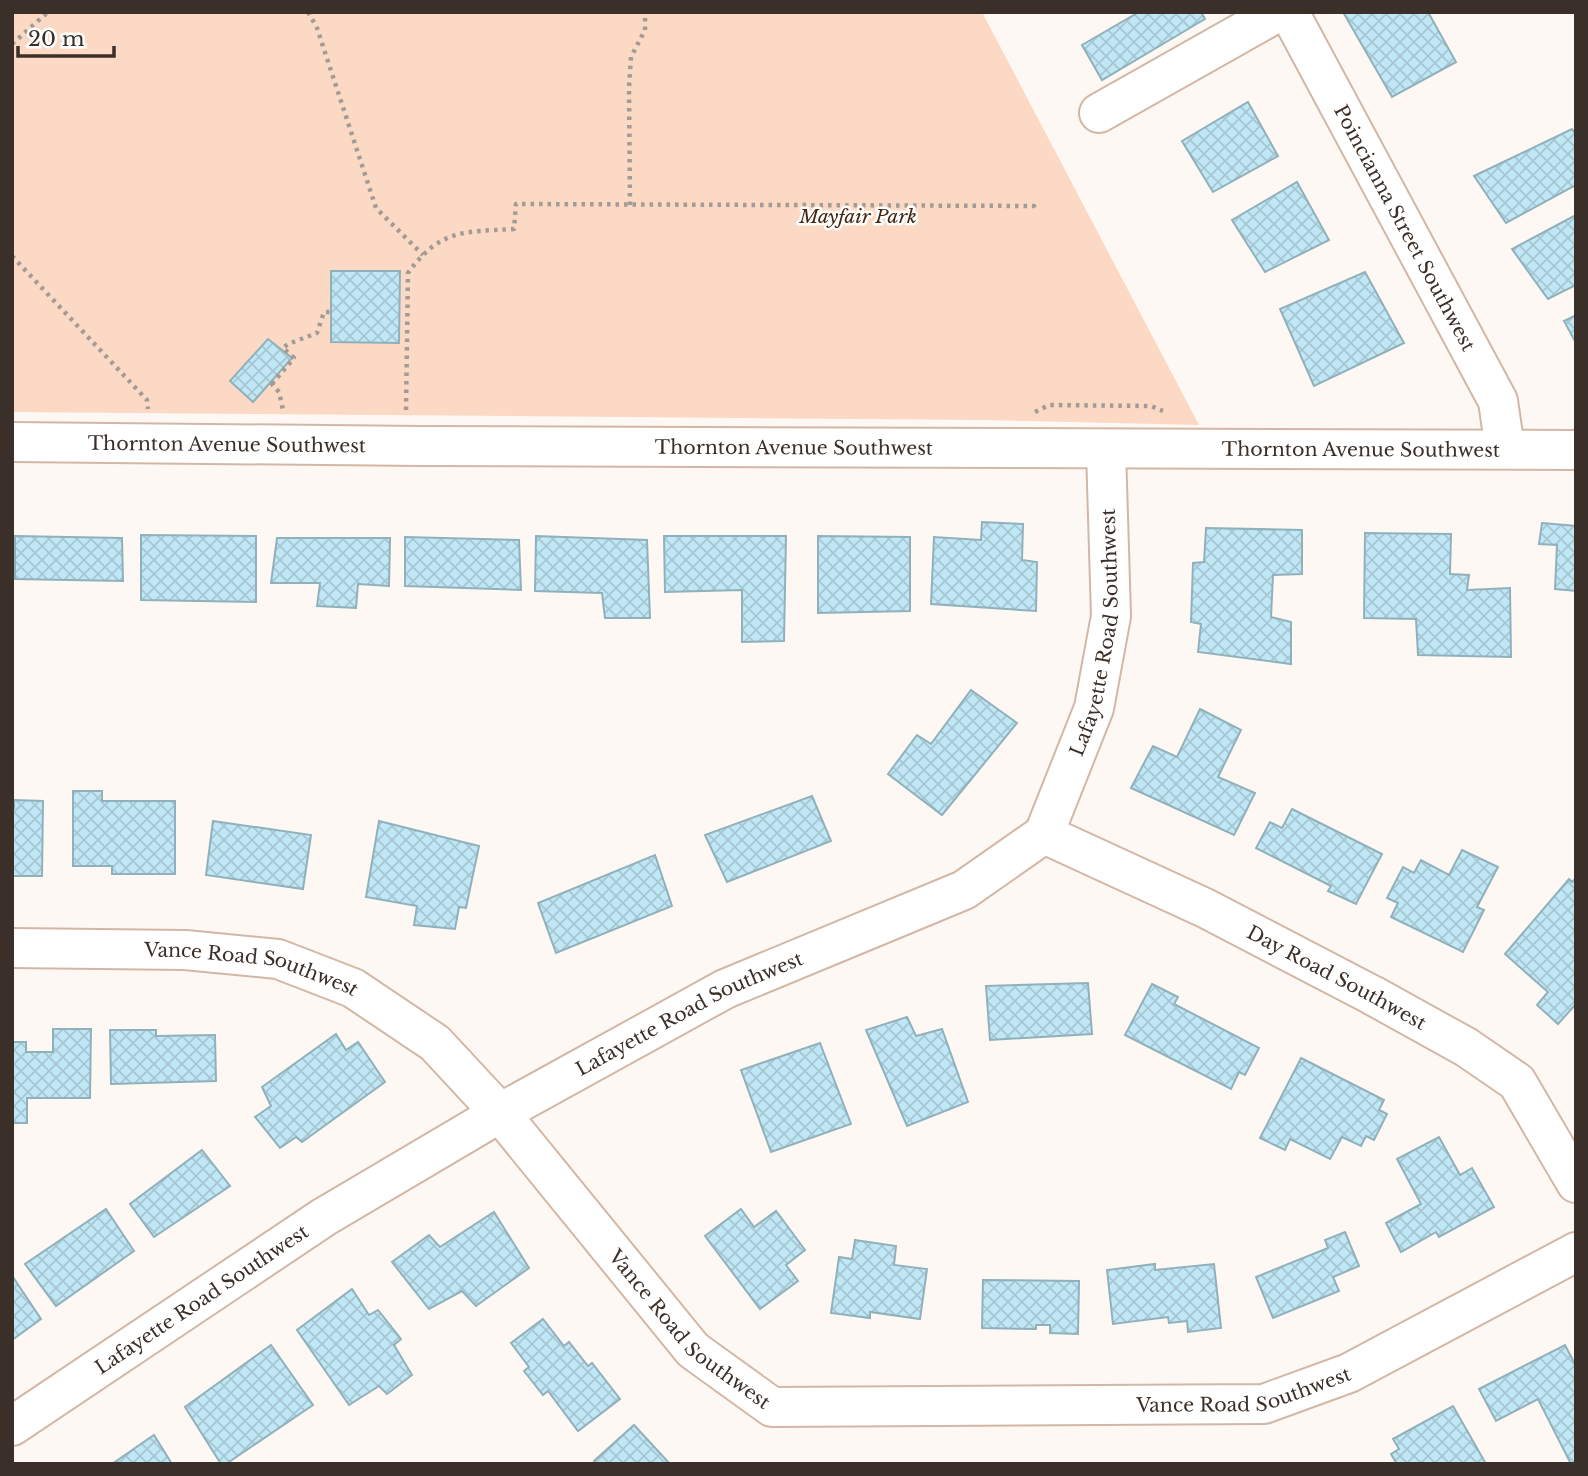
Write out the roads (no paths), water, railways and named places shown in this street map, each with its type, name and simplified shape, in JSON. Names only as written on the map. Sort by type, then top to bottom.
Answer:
[{"type":"street","points":[[1099,113],[1278,12]]},
{"type":"street","name":"Poincianna Street Southwest","points":[[1289,12],[1499,401],[1505,449]]},
{"type":"street","name":"Thornton Avenue Southwest","points":[[12,442],[1107,450],[1576,450]]},
{"type":"street","name":"Lafayette Road Southwest","points":[[12,1426],[324,1217],[500,1113],[725,989],[964,890],[1044,834],[1094,708],[1111,616],[1107,450]]},
{"type":"street","name":"Day Road Southwest","points":[[1044,834],[1205,908],[1466,1047],[1517,1083],[1576,1183]]},
{"type":"street","name":"Vance Road Southwest","points":[[12,948],[185,950],[278,959],[353,988],[435,1043],[500,1113],[693,1350],[772,1407],[1264,1404],[1349,1373],[1576,1252]]},
{"type":"park label","name":"Mayfair Park","points":[[858,216]]}]
